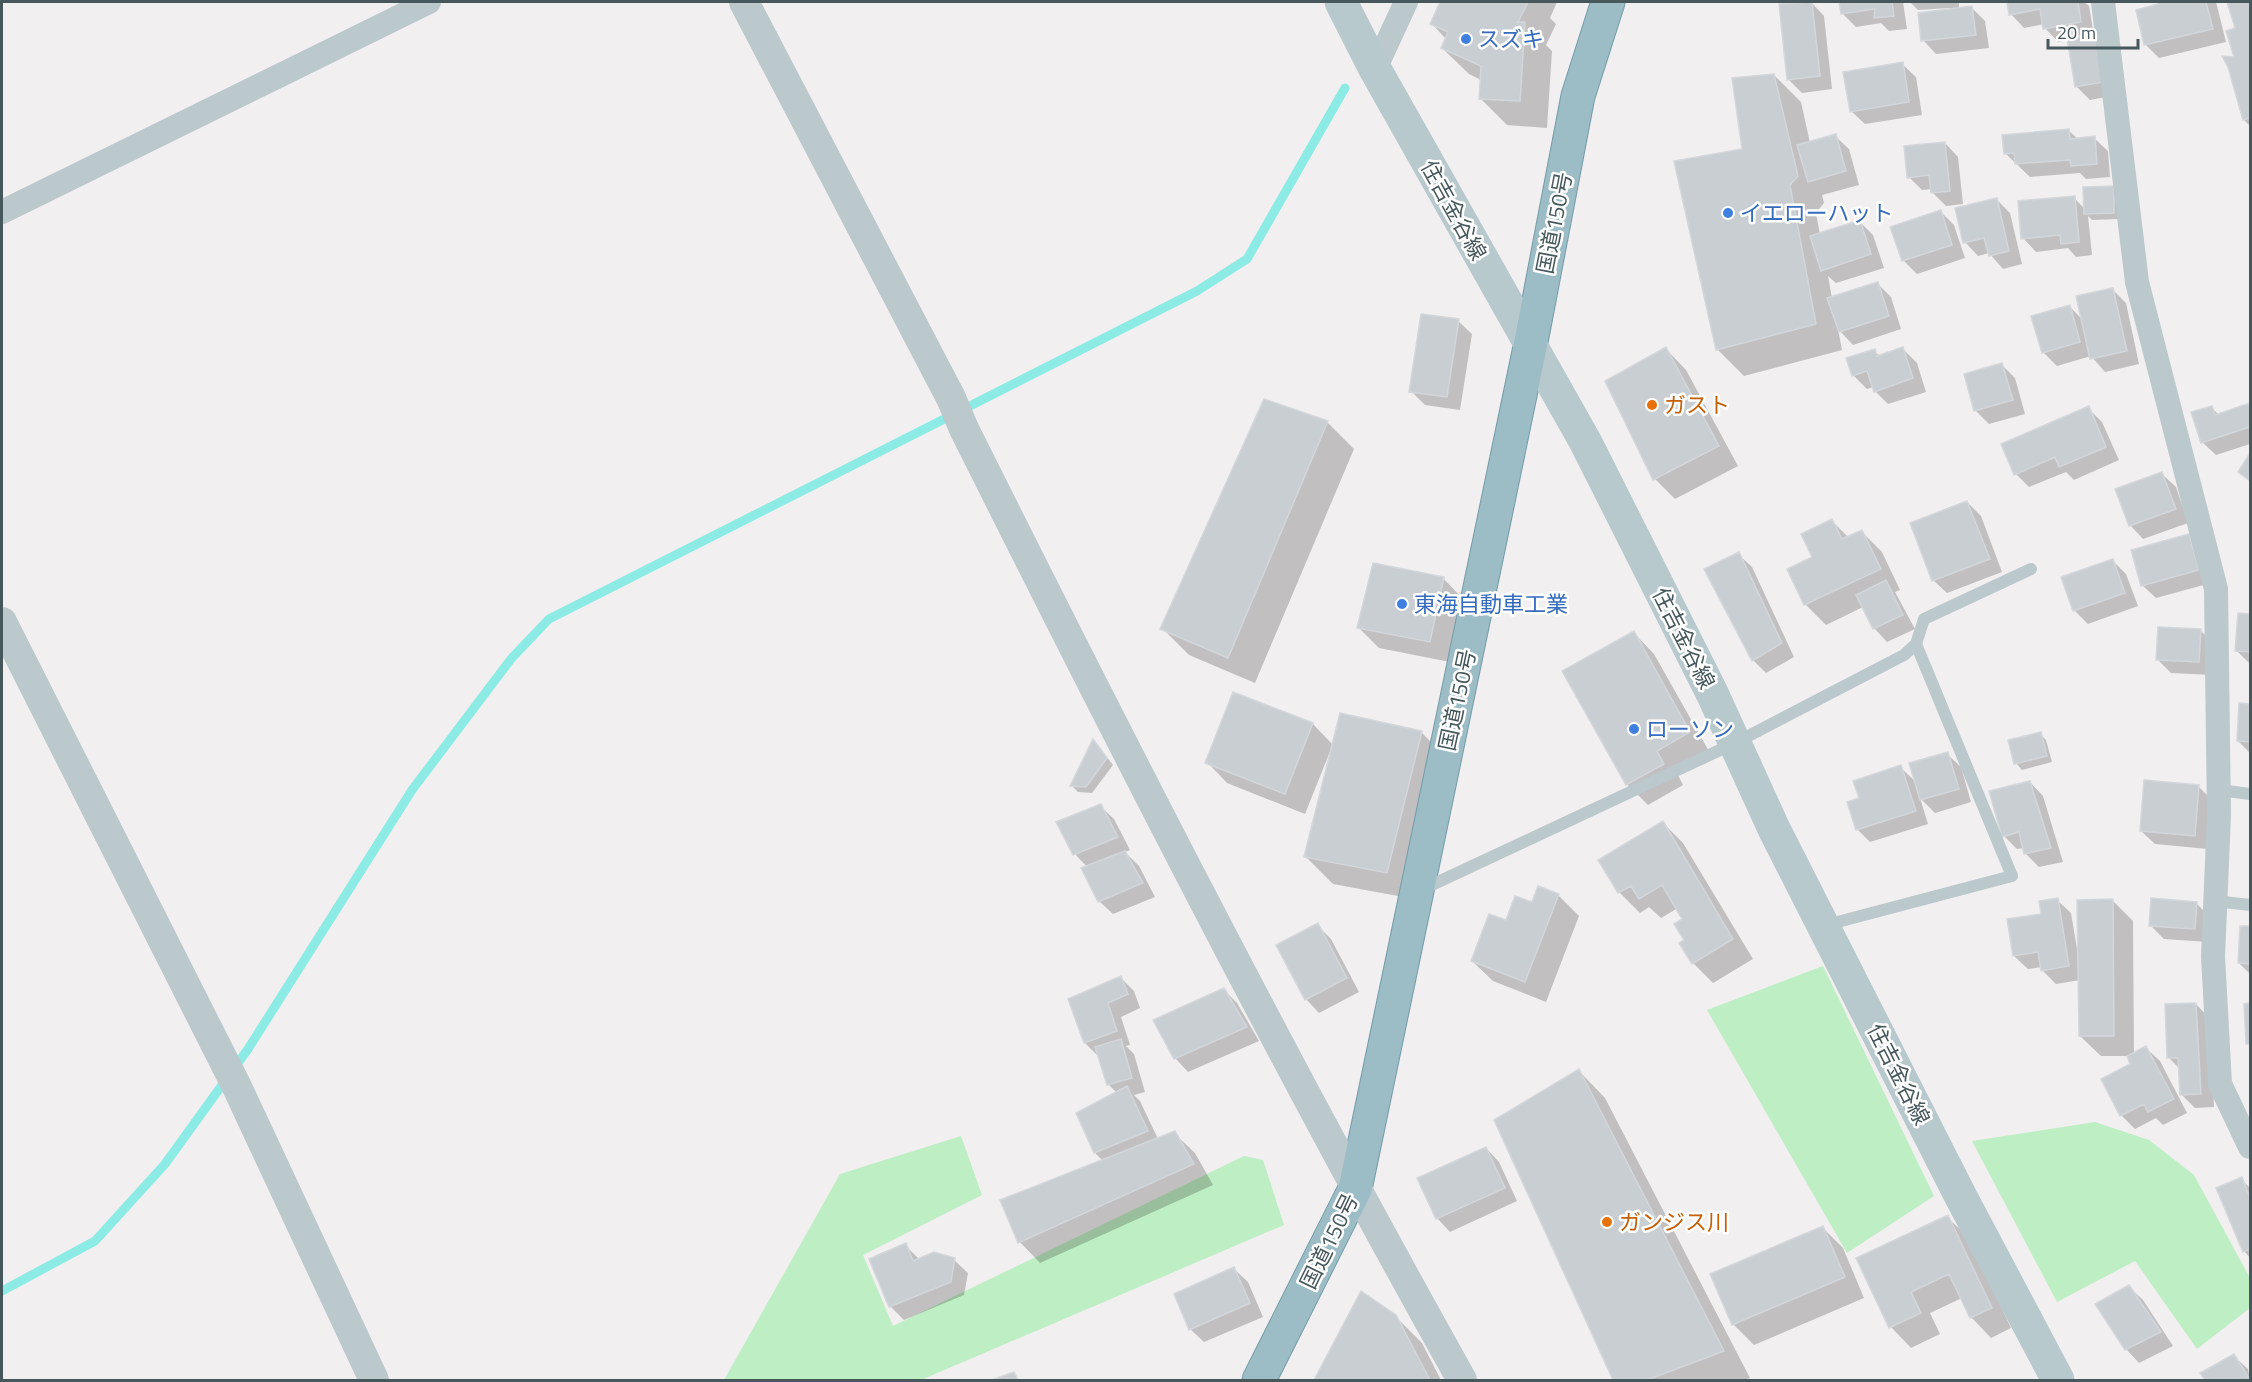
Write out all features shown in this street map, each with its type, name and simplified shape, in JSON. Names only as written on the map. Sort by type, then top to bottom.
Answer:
[{"type":"highway","name":"国道150号","points":[[1258,1380],[1355,1190],[1530,347],[1578,96],[1608,2]]},
{"type":"main road","name":"住吉金谷線","points":[[1341,2],[1375,69],[1585,441],[1707,684],[1774,829],[1956,1187],[2058,1380]]},
{"type":"street","points":[[2,212],[429,2]]},
{"type":"street","points":[[744,2],[957,413],[1095,691],[1355,1190],[1462,1380]]},
{"type":"street","points":[[1375,69],[1406,2]]},
{"type":"street","points":[[2103,2],[2137,282],[2216,589],[2219,790],[2213,956],[2220,1084],[2250,1147]]},
{"type":"street","points":[[2,622],[236,1085],[374,1380]]},
{"type":"lane","points":[[1417,892],[1735,743],[1904,655],[1916,644],[1924,619],[2031,569]]},
{"type":"lane","points":[[1824,926],[2012,876],[1916,644]]},
{"type":"lane","points":[[2219,790],[2250,794]]},
{"type":"lane","points":[[2215,901],[2250,905]]},
{"type":"green space","points":[[1823,966],[1934,1196],[1847,1253],[1707,1010]]},
{"type":"green space","points":[[2095,1122],[2149,1140],[2194,1175],[2250,1278],[2250,1308],[2197,1349],[2135,1261],[2057,1302],[1972,1141]]},
{"type":"green space","points":[[961,1136],[982,1195],[863,1255],[893,1326],[1244,1156],[1263,1160],[1284,1225],[921,1380],[724,1380],[840,1174]]},
{"type":"building","points":[[1440,2],[1528,2],[1518,22],[1525,22],[1520,101],[1479,99],[1481,66],[1441,48],[1448,32],[1430,24]]},
{"type":"building","points":[[1812,2],[1820,76],[1787,80],[1779,4]]},
{"type":"building","points":[[1839,2],[1892,2],[1894,16],[1874,18],[1875,9],[1841,14]]},
{"type":"building","points":[[2007,2],[2078,2],[2081,22],[2043,29],[2040,9],[2009,15]]},
{"type":"building","points":[[2158,2],[2206,2],[2213,29],[2144,45],[2136,10],[2158,4]]},
{"type":"building","points":[[2227,2],[2250,2],[2250,118],[2243,120],[2228,67],[2222,56],[2234,57],[2226,31],[2235,28]]},
{"type":"building","points":[[1972,6],[1976,35],[1921,41],[1918,13]]},
{"type":"building","points":[[2097,33],[2104,82],[2075,87],[2067,38]]},
{"type":"building","points":[[1903,62],[1909,102],[1850,112],[1843,72]]},
{"type":"building","points":[[1774,74],[1798,176],[1790,185],[1816,324],[1716,350],[1674,161],[1742,149],[1732,78]]},
{"type":"building","points":[[2069,129],[2070,139],[2095,136],[2097,164],[2071,166],[2070,160],[2015,164],[2014,153],[2004,154],[2002,135]]},
{"type":"building","points":[[1836,134],[1846,171],[1808,182],[1797,145]]},
{"type":"building","points":[[1945,142],[1950,191],[1931,193],[1929,175],[1907,178],[1904,146]]},
{"type":"building","points":[[2114,186],[2114,213],[2084,214],[2083,187]]},
{"type":"building","points":[[2075,196],[2079,242],[2061,244],[2060,235],[2021,239],[2018,201]]},
{"type":"building","points":[[1997,198],[2009,251],[1989,256],[1984,238],[1963,243],[1955,208]]},
{"type":"building","points":[[1941,210],[1952,245],[1902,261],[1890,227]]},
{"type":"building","points":[[1860,220],[1871,254],[1821,271],[1810,236]]},
{"type":"building","points":[[1878,282],[1889,316],[1839,332],[1827,298]]},
{"type":"building","points":[[2113,288],[2127,351],[2090,359],[2076,296]]},
{"type":"building","points":[[2070,305],[2080,342],[2042,353],[2031,316]]},
{"type":"building","points":[[1421,314],[1459,319],[1447,397],[1409,392]]},
{"type":"building","points":[[1666,347],[1719,446],[1653,480],[1605,381]]},
{"type":"building","points":[[1903,347],[1913,378],[1874,392],[1867,371],[1852,376],[1846,358],[1875,349],[1877,356]]},
{"type":"building","points":[[2002,363],[2013,400],[1974,411],[1964,374]]},
{"type":"building","points":[[1264,399],[1328,421],[1228,658],[1160,629]]},
{"type":"building","points":[[2250,403],[2250,427],[2201,443],[2191,412],[2212,406],[2215,415]]},
{"type":"building","points":[[2089,406],[2106,447],[2059,467],[2055,457],[2014,475],[2001,444]]},
{"type":"building","points":[[2250,453],[2250,481],[2238,472]]},
{"type":"building","points":[[2162,472],[2176,509],[2129,526],[2115,489]]},
{"type":"building","points":[[1967,501],[1990,559],[1932,581],[1910,523]]},
{"type":"building","points":[[1832,519],[1842,539],[1862,530],[1881,569],[1804,605],[1787,569],[1812,557],[1801,534]]},
{"type":"building","points":[[2189,534],[2199,570],[2141,586],[2131,550]]},
{"type":"building","points":[[1739,552],[1782,643],[1752,661],[1704,569]]},
{"type":"building","points":[[2113,559],[2125,593],[2073,611],[2061,577]]},
{"type":"building","points":[[1373,563],[1444,577],[1430,642],[1357,628]]},
{"type":"building","points":[[1886,580],[1903,615],[1873,629],[1856,595]]},
{"type":"building","points":[[2238,613],[2250,614],[2250,652],[2235,651]]},
{"type":"building","points":[[2158,627],[2201,629],[2199,662],[2156,660]]},
{"type":"building","points":[[1634,631],[1690,732],[1657,751],[1664,764],[1626,785],[1562,671]]},
{"type":"building","points":[[1233,692],[1313,723],[1285,794],[1205,763]]},
{"type":"building","points":[[2239,703],[2250,704],[2250,742],[2237,741]]},
{"type":"building","points":[[1340,713],[1422,731],[1387,873],[1304,857]]},
{"type":"building","points":[[2041,732],[2047,756],[2014,764],[2008,740]]},
{"type":"building","points":[[1093,739],[1107,758],[1086,787],[1070,786]]},
{"type":"building","points":[[1948,752],[1959,789],[1920,800],[1909,763]]},
{"type":"building","points":[[1901,765],[1916,811],[1856,830],[1847,802],[1859,798],[1853,781]]},
{"type":"building","points":[[2144,780],[2199,785],[2195,836],[2140,831]]},
{"type":"building","points":[[2030,781],[2051,848],[2024,854],[2019,832],[2002,837],[1989,791]]},
{"type":"building","points":[[1101,804],[1118,837],[1073,855],[1056,822]]},
{"type":"building","points":[[1663,821],[1733,939],[1692,964],[1679,943],[1684,940],[1674,924],[1682,919],[1662,885],[1639,899],[1631,886],[1618,893],[1598,860]]},
{"type":"building","points":[[1125,851],[1143,883],[1098,902],[1081,868]]},
{"type":"building","points":[[1538,886],[1559,894],[1525,982],[1471,961],[1489,914],[1506,920],[1515,896],[1532,902]]},
{"type":"building","points":[[2058,898],[2069,966],[2041,971],[2038,952],[2013,956],[2007,919],[2041,914],[2039,901]]},
{"type":"building","points":[[2151,898],[2197,902],[2195,929],[2149,926]]},
{"type":"building","points":[[2113,899],[2114,1036],[2079,1036],[2077,900]]},
{"type":"building","points":[[1318,923],[1347,978],[1305,1000],[1276,945]]},
{"type":"building","points":[[2240,926],[2250,926],[2250,964],[2238,963]]},
{"type":"building","points":[[1121,976],[1128,994],[1108,1003],[1117,1031],[1084,1043],[1068,999]]},
{"type":"building","points":[[1224,988],[1247,1027],[1174,1059],[1153,1020]]},
{"type":"building","points":[[2196,1003],[2201,1094],[2180,1095],[2178,1058],[2167,1058],[2165,1004]]},
{"type":"building","points":[[2250,1003],[2250,1044],[2246,1044],[2244,1004]]},
{"type":"building","points":[[1121,1039],[1132,1078],[1107,1085],[1095,1047]]},
{"type":"building","points":[[2146,1046],[2174,1099],[2148,1112],[2144,1104],[2120,1116],[2101,1079],[2130,1064],[2127,1056]]},
{"type":"building","points":[[1579,1069],[1724,1351],[1647,1380],[1613,1380],[1494,1120]]},
{"type":"building","points":[[1127,1086],[1148,1131],[1094,1153],[1076,1113]]},
{"type":"building","points":[[1175,1131],[1194,1164],[1018,1243],[1000,1200]]},
{"type":"building","points":[[1486,1147],[1505,1188],[1436,1219],[1417,1178]]},
{"type":"building","points":[[2242,1177],[2250,1198],[2250,1249],[2243,1252],[2216,1188]]},
{"type":"building","points":[[1948,1215],[1992,1308],[1970,1318],[1949,1274],[1911,1292],[1921,1313],[1889,1328],[1856,1258]]},
{"type":"building","points":[[1823,1226],[1845,1277],[1732,1325],[1710,1274]]},
{"type":"building","points":[[906,1243],[913,1261],[934,1252],[955,1258],[951,1282],[889,1307],[869,1259]]},
{"type":"building","points":[[1234,1267],[1250,1303],[1189,1330],[1174,1294]]},
{"type":"building","points":[[2129,1285],[2161,1332],[2125,1350],[2095,1304]]},
{"type":"building","points":[[1361,1291],[1396,1315],[1430,1380],[1314,1380]]},
{"type":"building","points":[[2234,1354],[2250,1380],[2205,1380],[2200,1373]]},
{"type":"building","points":[[1014,1372],[1018,1380],[992,1380]]},
{"type":"waterway","points":[[2,1291],[95,1241],[165,1164],[248,1049],[412,790],[511,659],[549,619],[1197,291],[1247,259],[1345,88]]},
{"type":"place","name":"スズキ","points":[[1466,39]]},
{"type":"place","name":"イエローハット","points":[[1728,213]]},
{"type":"place","name":"ガスト","points":[[1652,405]]},
{"type":"place","name":"東海自動車工業","points":[[1402,604]]},
{"type":"place","name":"ローソン","points":[[1634,729]]},
{"type":"place","name":"ガンジス川","points":[[1607,1222]]}]
